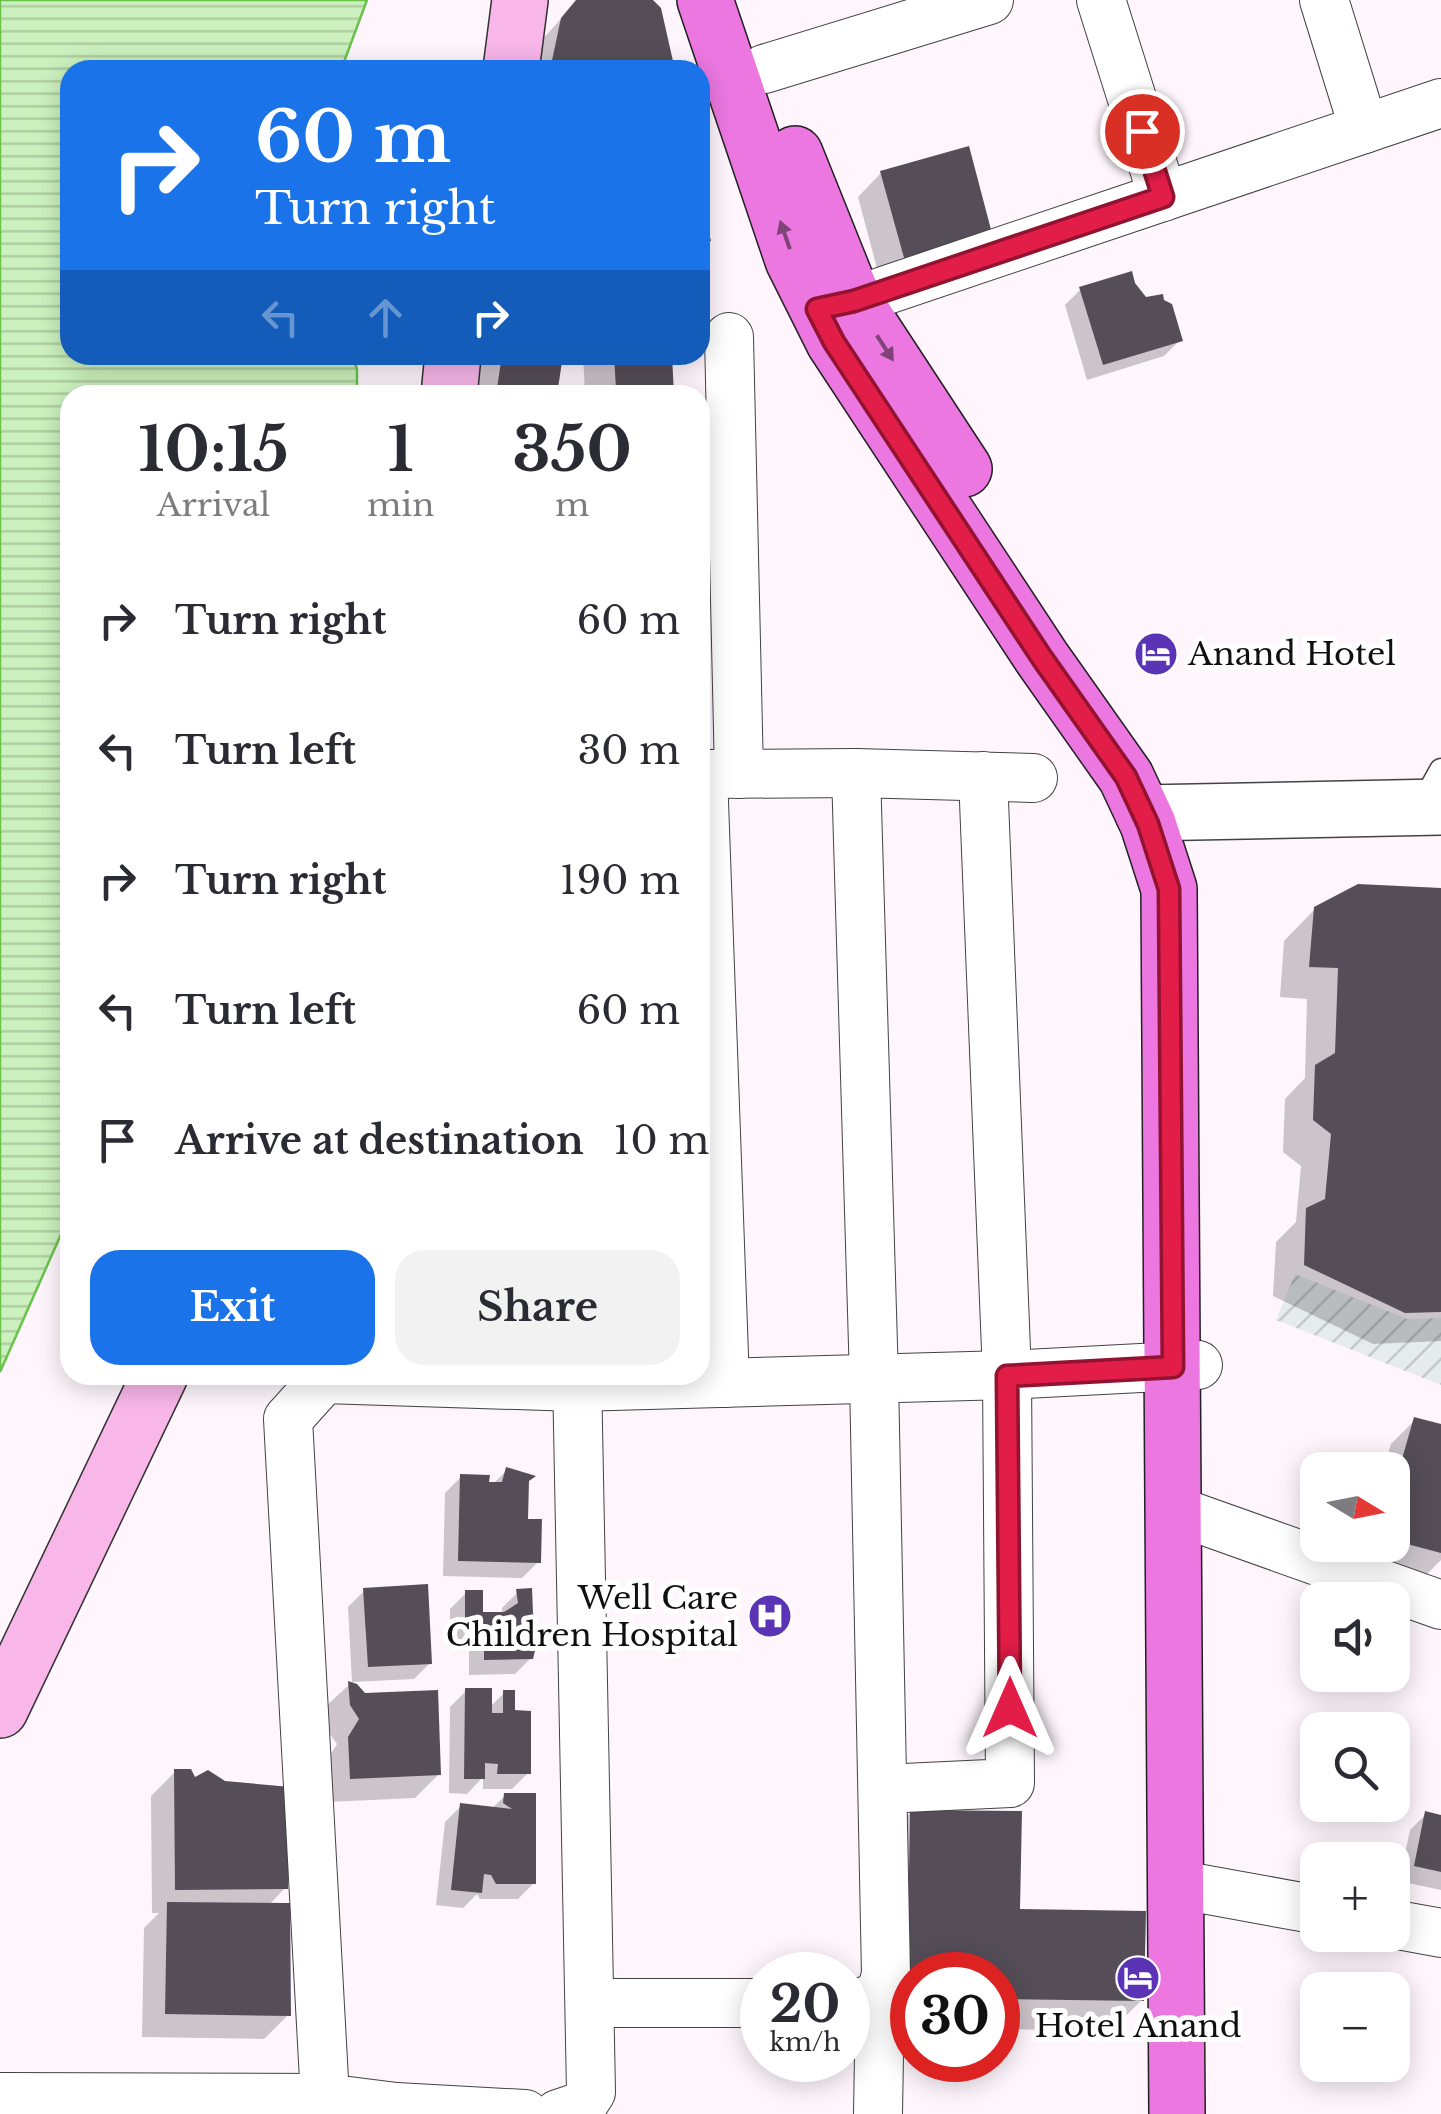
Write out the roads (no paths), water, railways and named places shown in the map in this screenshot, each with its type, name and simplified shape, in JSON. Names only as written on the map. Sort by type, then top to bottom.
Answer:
[{"type":"main road","points":[[481,60],[488,0]]},
{"type":"main road","points":[[512,60],[520,0]]},
{"type":"main road","points":[[705,0],[794,260],[836,305],[1166,778],[1164,813],[1200,905],[1185,1366],[1187,1886],[1178,2114]]},
{"type":"main road","points":[[742,0],[808,190],[836,305]]},
{"type":"main road","points":[[0,1646],[124,1385]]},
{"type":"main road","points":[[0,1710],[155,1385]]},
{"type":"main road","points":[[1187,1886],[1204,2114]]},
{"type":"street","points":[[764,69],[989,0]]},
{"type":"street","points":[[1101,0],[1163,197]]},
{"type":"street","points":[[1324,0],[1364,129]]},
{"type":"street","points":[[836,305],[1441,103]]},
{"type":"street","points":[[725,1383],[714,774],[728,337]]},
{"type":"street","points":[[856,773],[886,1975],[870,1992]]},
{"type":"street","points":[[714,774],[1033,778]]},
{"type":"street","points":[[883,1788],[1010,1782],[1007,1376],[983,776]]},
{"type":"street","points":[[1164,813],[1434,795]]},
{"type":"street","points":[[710,1383],[1007,1376],[1185,1366]]},
{"type":"street","points":[[316,1385],[288,1419],[325,2098]]},
{"type":"street","points":[[558,2114],[582,2106],[591,2092],[577,1385]]},
{"type":"street","points":[[1185,1513],[1441,1605]]},
{"type":"street","points":[[1187,1886],[1300,1907]]},
{"type":"street","points":[[1410,1928],[1441,1934]]},
{"type":"street","points":[[591,2003],[740,2003]]},
{"type":"street","points":[[870,2048],[878,2114]]},
{"type":"street","points":[[0,2097],[50,2106],[325,2098],[396,2107],[525,2114]]},
{"type":"place","name":"Anand Hotel","points":[[1156,654]]},
{"type":"place","name":"Well Care Children Hospital","points":[[770,1616]]},
{"type":"place","name":"Hotel Anand","points":[[1138,1978]]}]
